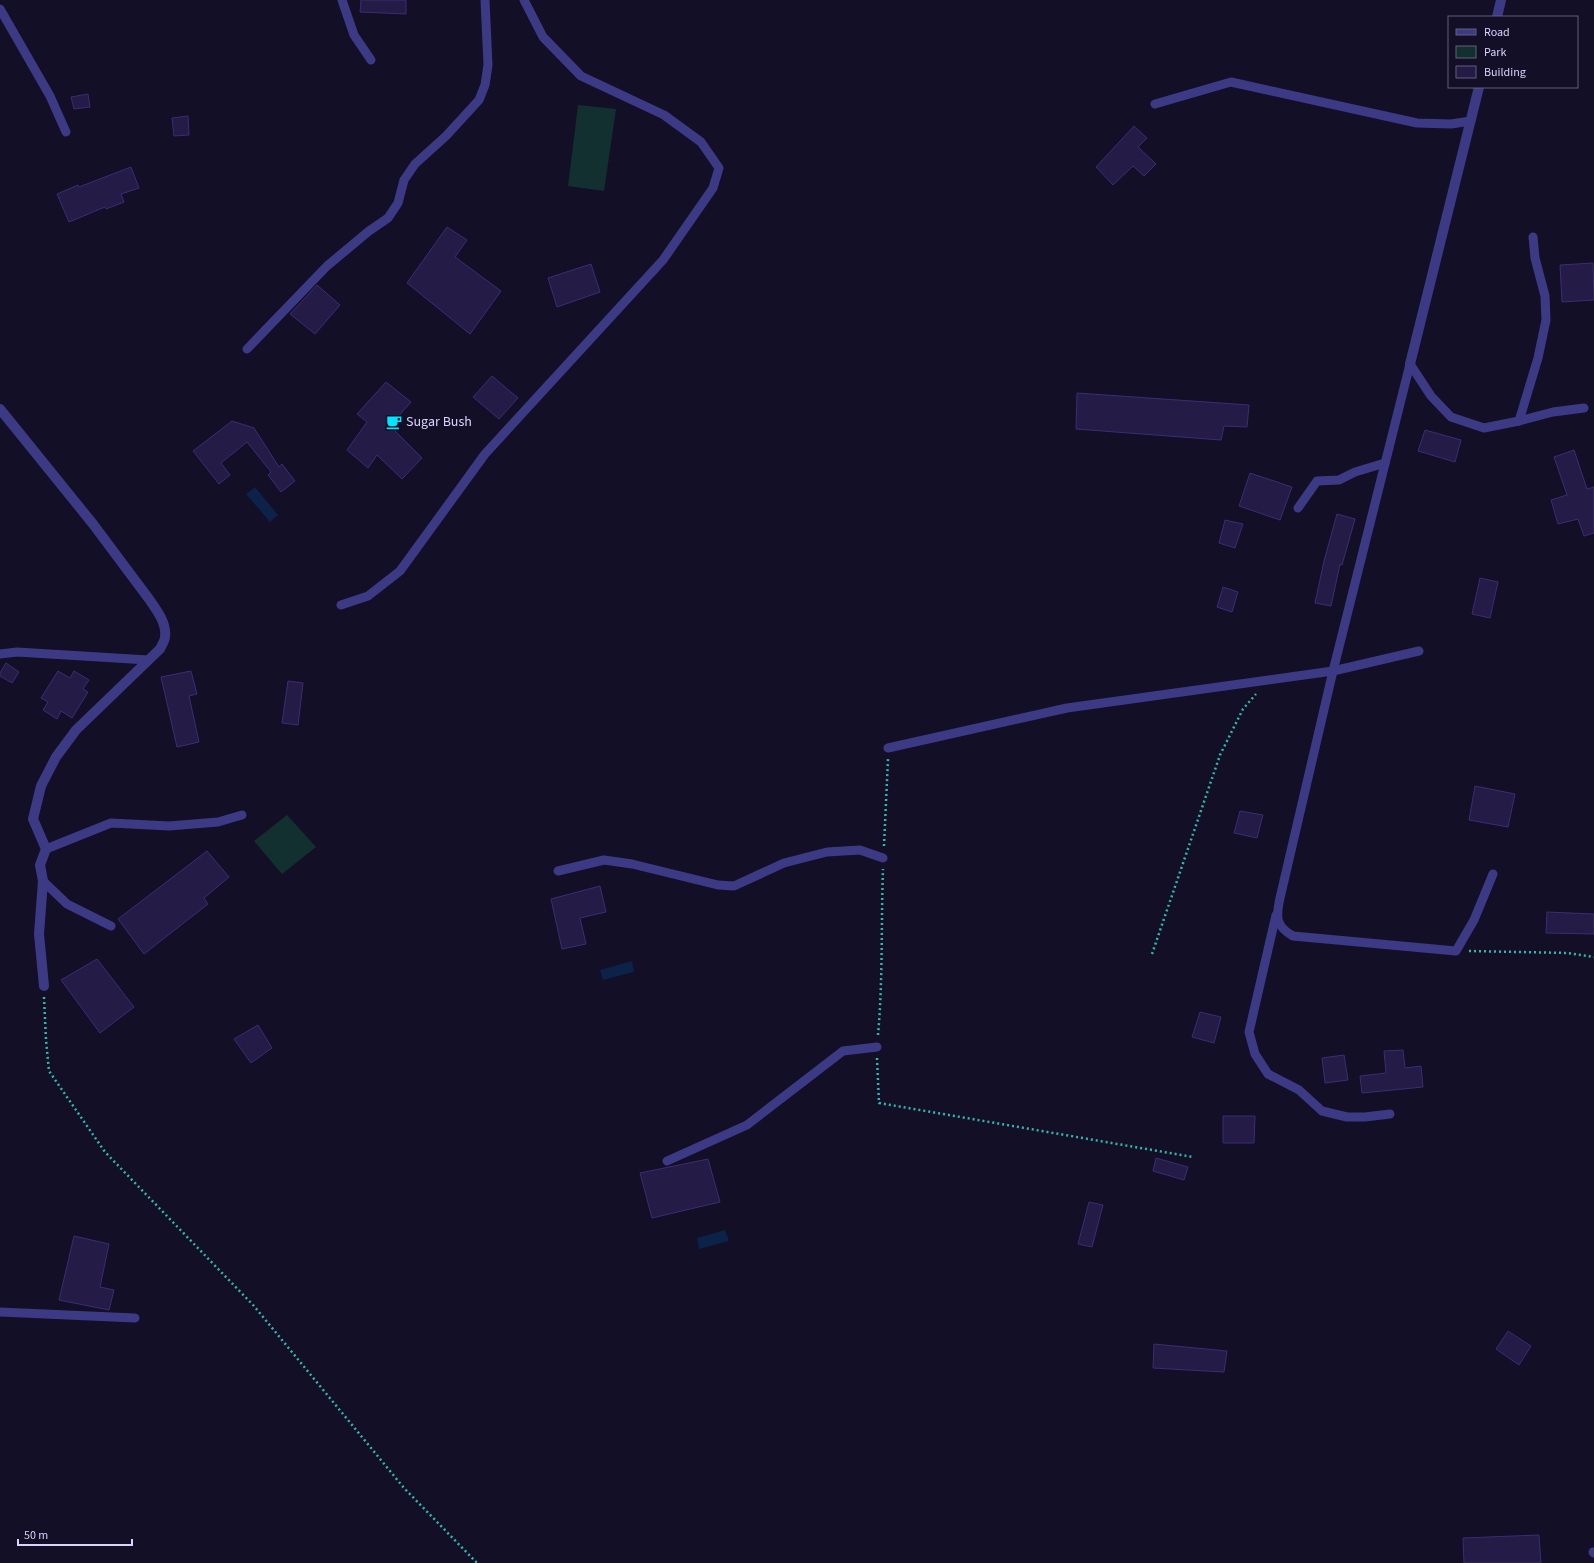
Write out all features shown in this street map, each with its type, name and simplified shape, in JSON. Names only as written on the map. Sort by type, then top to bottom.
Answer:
[{"type":"street","points":[[1497,16],[1501,0]]},
{"type":"street","points":[[1410,364],[1479,88]]},
{"type":"street","points":[[0,409],[93,524],[157,611],[163,623],[165,637],[160,649],[76,730],[56,757],[42,786],[33,819],[46,849],[40,865],[43,881],[39,934],[44,986]]},
{"type":"lane","points":[[342,0],[354,34],[370,60]]},
{"type":"lane","points":[[247,350],[327,266],[369,231],[388,218],[398,203],[404,180],[415,164],[446,136],[479,100],[488,65],[485,0]]},
{"type":"lane","points":[[340,605],[368,596],[400,571],[485,454],[663,260],[713,188],[719,168],[701,142],[664,115],[581,76],[543,37],[524,0]]},
{"type":"lane","points":[[0,9],[50,96],[66,132]]},
{"type":"lane","points":[[1155,104],[1231,82],[1417,123],[1450,124],[1470,121]]},
{"type":"lane","points":[[1519,421],[1538,358],[1546,320],[1545,296],[1535,258],[1533,237]]},
{"type":"lane","points":[[1410,364],[1431,396],[1451,417],[1484,428],[1553,412],[1584,408]]},
{"type":"lane","points":[[1390,1114],[1365,1117],[1347,1117],[1322,1111],[1299,1090],[1268,1074],[1255,1054],[1249,1032],[1333,671],[1410,364]]},
{"type":"lane","points":[[1298,508],[1317,481],[1339,480],[1355,472],[1385,463]]},
{"type":"lane","points":[[888,748],[1067,708],[1333,671],[1418,651]]},
{"type":"lane","points":[[0,654],[17,652],[148,660]]},
{"type":"lane","points":[[46,849],[111,823],[169,826],[218,822],[242,815]]},
{"type":"lane","points":[[558,871],[604,860],[632,864],[718,885],[734,886],[784,863],[827,852],[860,850],[883,858]]},
{"type":"lane","points":[[1278,909],[1278,921],[1283,930],[1294,936],[1456,951],[1474,920],[1493,874]]},
{"type":"lane","points":[[43,881],[67,904],[111,926]]},
{"type":"lane","points":[[667,1161],[747,1125],[843,1051],[877,1047]]},
{"type":"lane","points":[[0,1312],[135,1318]]},
{"type":"path","points":[[1152,954],[1220,755],[1244,709],[1268,680]]},
{"type":"path","points":[[888,748],[881,913],[882,997],[876,1068],[879,1103],[1193,1157]]},
{"type":"path","points":[[1456,951],[1568,953],[1594,957]]},
{"type":"path","points":[[44,986],[49,1071],[105,1152],[254,1306],[404,1488],[477,1563]]},
{"type":"green space","points":[[578,105],[616,109],[604,191],[568,186]]},
{"type":"green space","points":[[287,815],[316,847],[282,874],[254,841]]},
{"type":"water","points":[[255,487],[278,515],[270,522],[246,494]]},
{"type":"water","points":[[632,961],[634,972],[603,980],[600,970]]},
{"type":"water","points":[[725,1230],[729,1241],[699,1249],[697,1238]]},
{"type":"building","points":[[361,0],[406,0],[406,14],[360,12]]},
{"type":"building","points":[[88,94],[90,107],[74,109],[71,97]]},
{"type":"building","points":[[188,116],[189,135],[174,136],[172,118]]},
{"type":"building","points":[[1134,126],[1147,138],[1138,147],[1156,164],[1144,176],[1133,166],[1113,185],[1096,167]]},
{"type":"building","points":[[131,167],[139,188],[121,194],[124,202],[106,209],[105,207],[69,222],[57,194],[78,185],[79,187]]},
{"type":"building","points":[[447,227],[467,240],[455,257],[501,291],[470,334],[407,283]]},
{"type":"building","points":[[1593,263],[1594,300],[1562,302],[1560,265]]},
{"type":"building","points":[[591,264],[600,292],[557,307],[548,278]]},
{"type":"building","points":[[317,285],[340,305],[315,334],[290,314]]},
{"type":"building","points":[[492,376],[518,398],[499,419],[473,397]]},
{"type":"building","points":[[386,382],[411,402],[390,426],[422,458],[402,479],[377,455],[368,468],[347,450],[367,422],[357,414]]},
{"type":"building","points":[[1077,393],[1249,405],[1247,427],[1224,426],[1221,440],[1076,429]]},
{"type":"building","points":[[232,421],[254,428],[279,467],[282,464],[295,481],[281,492],[268,475],[271,472],[247,442],[221,463],[230,475],[219,484],[193,451]]},
{"type":"building","points":[[1425,430],[1461,440],[1455,462],[1418,451]]},
{"type":"building","points":[[1574,450],[1587,489],[1594,487],[1594,533],[1584,536],[1578,519],[1558,524],[1551,500],[1567,495],[1554,457]]},
{"type":"building","points":[[1250,473],[1292,487],[1280,520],[1239,506]]},
{"type":"building","points":[[1337,514],[1355,519],[1342,565],[1340,564],[1331,606],[1315,603],[1324,561]]},
{"type":"building","points":[[1225,520],[1243,524],[1235,548],[1219,543]]},
{"type":"building","points":[[1480,578],[1498,582],[1490,618],[1472,614]]},
{"type":"building","points":[[1223,587],[1238,592],[1232,612],[1217,607]]},
{"type":"building","points":[[6,663],[19,672],[12,683],[0,676],[0,673]]},
{"type":"building","points":[[58,671],[70,678],[74,671],[89,680],[83,689],[88,692],[72,718],[61,711],[57,719],[43,710],[48,702],[41,698]]},
{"type":"building","points":[[191,671],[197,694],[189,696],[199,742],[177,747],[161,677]]},
{"type":"building","points":[[288,681],[303,683],[298,725],[282,723]]},
{"type":"building","points":[[1475,786],[1515,794],[1508,827],[1469,820]]},
{"type":"building","points":[[1240,811],[1263,815],[1257,838],[1234,833]]},
{"type":"building","points":[[207,851],[229,877],[204,898],[208,904],[144,954],[118,919]]},
{"type":"building","points":[[600,886],[606,912],[580,918],[586,944],[562,949],[551,899]]},
{"type":"building","points":[[1547,912],[1594,914],[1594,934],[1546,933]]},
{"type":"building","points":[[97,959],[134,1007],[100,1033],[61,980]]},
{"type":"building","points":[[1200,1012],[1221,1017],[1214,1043],[1192,1037]]},
{"type":"building","points":[[258,1025],[272,1048],[251,1063],[234,1039]]},
{"type":"building","points":[[1403,1050],[1405,1068],[1421,1066],[1423,1087],[1362,1093],[1360,1076],[1386,1073],[1384,1051]]},
{"type":"building","points":[[1344,1055],[1348,1080],[1325,1083],[1322,1058]]},
{"type":"building","points":[[1223,1116],[1255,1116],[1254,1143],[1223,1143]]},
{"type":"building","points":[[1156,1158],[1188,1167],[1184,1180],[1153,1171]]},
{"type":"building","points":[[708,1159],[720,1202],[652,1218],[640,1173]]},
{"type":"building","points":[[1089,1202],[1103,1205],[1092,1247],[1078,1244]]},
{"type":"building","points":[[74,1236],[109,1244],[100,1287],[114,1290],[109,1310],[59,1300]]},
{"type":"building","points":[[1508,1331],[1531,1346],[1519,1365],[1496,1349]]},
{"type":"building","points":[[1154,1344],[1227,1351],[1224,1372],[1153,1368]]},
{"type":"building","points":[[1539,1535],[1541,1563],[1464,1563],[1463,1538]]},
{"type":"place","name":"Sugar Bush","points":[[394,422]]}]
